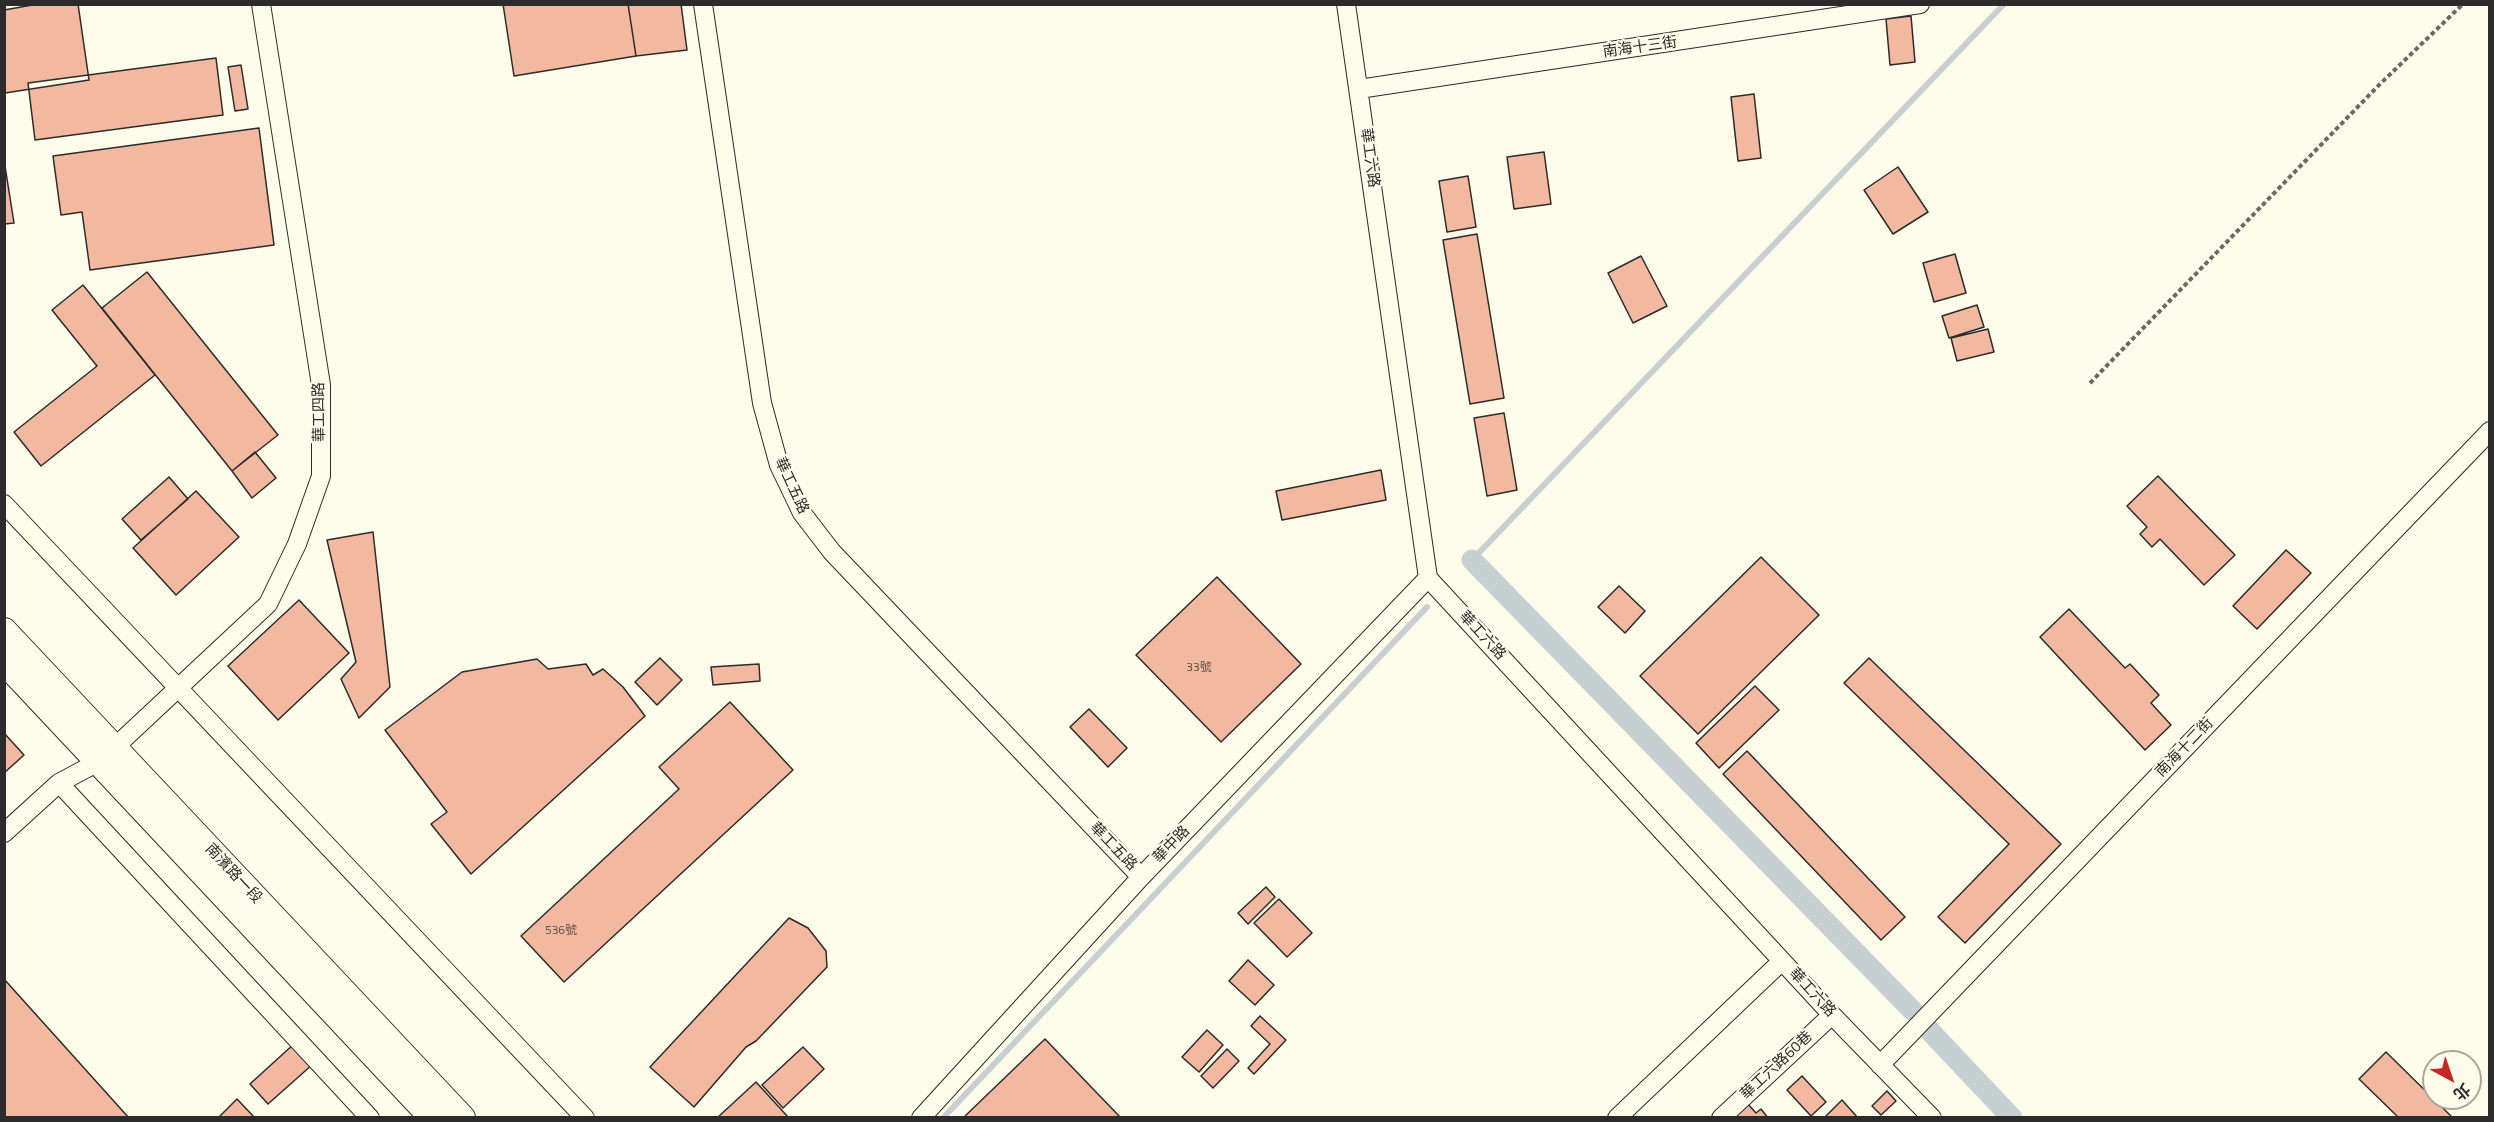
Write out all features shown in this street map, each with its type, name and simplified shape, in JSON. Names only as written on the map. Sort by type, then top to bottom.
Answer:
[{"type":"main road","name":"南濱路一段","points":[[4,630],[107,754],[433,1118]]},
{"type":"main road","name":"南濱路一段","points":[[4,661],[107,754],[462,1118]]},
{"type":"street","name":"華工四路","points":[[4,833],[59,783],[107,754],[268,604],[297,544],[321,476],[321,385],[261,4]]},
{"type":"street","name":"華工五路","points":[[703,4],[762,403],[779,465],[802,513],[832,552],[1141,877]]},
{"type":"street","name":"華工六路","points":[[1346,4],[1428,578],[1926,1115]]},
{"type":"street","name":"南海十三街","points":[[1359,89],[1920,4]]},
{"type":"street","name":"南海十二街","points":[[1880,1065],[2490,430]]},
{"type":"street","points":[[4,504],[585,1118]]},
{"type":"street","name":"華中路","points":[[921,1118],[1141,877],[1428,578]]},
{"type":"street","points":[[59,783],[370,1118]]},
{"type":"street","points":[[1617,1118],[1782,961]]},
{"type":"street","name":"華工六路60巷","points":[[1721,1118],[1832,1015]]},
{"type":"path","points":[[2090,383],[2379,85],[2463,4]]},
{"type":"building","points":[[38,4],[78,4],[89,80],[5,93],[4,10]]},
{"type":"building","points":[[503,4],[628,4],[636,56],[514,76]]},
{"type":"building","points":[[628,4],[681,4],[687,50],[636,56]]},
{"type":"building","points":[[1911,16],[1915,62],[1890,65],[1886,19]]},
{"type":"building","points":[[216,58],[223,115],[35,140],[28,83]]},
{"type":"building","points":[[241,65],[248,109],[235,111],[228,67]]},
{"type":"building","points":[[1754,94],[1761,158],[1738,161],[1731,97]]},
{"type":"building","points":[[259,128],[274,245],[90,270],[82,212],[61,215],[53,156]]},
{"type":"building","points":[[1544,152],[1551,204],[1514,209],[1507,157]]},
{"type":"building","points":[[4,166],[14,223],[4,224]]},
{"type":"building","points":[[1898,167],[1928,212],[1893,234],[1864,190]]},
{"type":"building","points":[[1468,176],[1476,227],[1447,232],[1439,181]]},
{"type":"building","points":[[1477,234],[1504,398],[1470,404],[1443,240]]},
{"type":"building","points":[[1955,254],[1966,293],[1934,302],[1923,263]]},
{"type":"building","points":[[1641,256],[1667,306],[1633,323],[1608,273]]},
{"type":"building","points":[[147,272],[278,435],[232,471],[102,308]]},
{"type":"building","points":[[83,285],[155,375],[41,466],[14,432],[97,366],[52,310]]},
{"type":"building","points":[[1977,305],[1984,327],[1949,338],[1942,316]]},
{"type":"building","points":[[1988,329],[1994,352],[1957,361],[1951,338]]},
{"type":"building","points":[[1504,413],[1517,490],[1487,496],[1474,418]]},
{"type":"building","points":[[255,452],[276,478],[252,498],[232,471]]},
{"type":"building","points":[[1381,470],[1386,500],[1282,520],[1276,491]]},
{"type":"building","points":[[2158,476],[2235,555],[2204,585],[2160,539],[2152,547],[2140,534],[2147,527],[2127,506]]},
{"type":"building","points":[[169,477],[188,499],[141,540],[122,519]]},
{"type":"building","points":[[196,491],[239,537],[176,595],[133,548]]},
{"type":"building","points":[[373,532],[390,687],[359,718],[341,679],[356,662],[327,540]]},
{"type":"building","points":[[2286,550],[2311,573],[2257,629],[2233,606]]},
{"type":"building","points":[[1761,557],[1819,615],[1698,734],[1640,676]]},
{"type":"building","points":[[1217,577],[1301,664],[1221,742],[1136,655]]},
{"type":"building","points":[[1619,586],[1645,611],[1625,633],[1598,607]]},
{"type":"building","points":[[299,600],[349,653],[278,720],[228,666]]},
{"type":"building","points":[[2069,609],[2125,668],[2130,664],[2159,695],[2151,703],[2171,725],[2145,750],[2040,637]]},
{"type":"building","points":[[660,658],[682,680],[657,705],[635,682]]},
{"type":"building","points":[[1869,658],[2061,844],[1965,943],[1938,917],[2009,844],[1844,683]]},
{"type":"building","points":[[537,659],[548,669],[586,664],[593,675],[603,669],[623,687],[645,716],[471,874],[431,824],[447,812],[385,730],[462,672]]},
{"type":"building","points":[[759,664],[760,681],[713,685],[711,667]]},
{"type":"building","points":[[1755,686],[1779,710],[1719,768],[1696,743]]},
{"type":"building","points":[[730,702],[793,770],[564,982],[521,936],[679,789],[659,767]]},
{"type":"building","points":[[1089,709],[1127,748],[1108,767],[1070,727]]},
{"type":"building","points":[[4,733],[24,755],[4,773]]},
{"type":"building","points":[[1747,751],[1905,917],[1881,940],[1723,774]]},
{"type":"building","points":[[1266,887],[1275,897],[1248,924],[1238,913]]},
{"type":"building","points":[[1279,899],[1312,933],[1287,957],[1254,923]]},
{"type":"building","points":[[789,918],[808,928],[826,951],[827,967],[756,1041],[746,1047],[694,1107],[650,1067]]},
{"type":"building","points":[[1248,960],[1274,985],[1255,1005],[1229,981]]},
{"type":"building","points":[[4,979],[129,1118],[4,1118]]},
{"type":"building","points":[[1260,1016],[1286,1040],[1254,1074],[1248,1068],[1270,1044],[1251,1026]]},
{"type":"building","points":[[1207,1030],[1223,1045],[1199,1072],[1182,1057]]},
{"type":"building","points":[[1045,1039],[1121,1118],[963,1118]]},
{"type":"building","points":[[295,1043],[313,1064],[268,1104],[250,1084]]},
{"type":"building","points":[[803,1047],[824,1069],[783,1108],[762,1085]]},
{"type":"building","points":[[1227,1049],[1239,1061],[1213,1088],[1201,1076]]},
{"type":"building","points":[[2386,1052],[2422,1087],[2422,1110],[2445,1110],[2453,1118],[2399,1118],[2359,1079]]},
{"type":"building","points":[[1802,1076],[1826,1102],[1811,1116],[1787,1090]]},
{"type":"building","points":[[756,1082],[789,1118],[717,1118]]},
{"type":"building","points":[[1887,1091],[1896,1101],[1881,1115],[1872,1106]]},
{"type":"building","points":[[237,1099],[255,1118],[218,1118]]},
{"type":"building","points":[[1842,1100],[1858,1118],[1824,1118]]},
{"type":"building","points":[[1747,1103],[1756,1113],[1761,1109],[1768,1118],[1731,1118]]},
{"type":"waterway","points":[[1472,560],[2004,4]]},
{"type":"waterway","points":[[1472,560],[1912,1010]]},
{"type":"waterway","points":[[943,1118],[1427,607]]},
{"type":"waterway","points":[[1927,1028],[2012,1118]]}]
